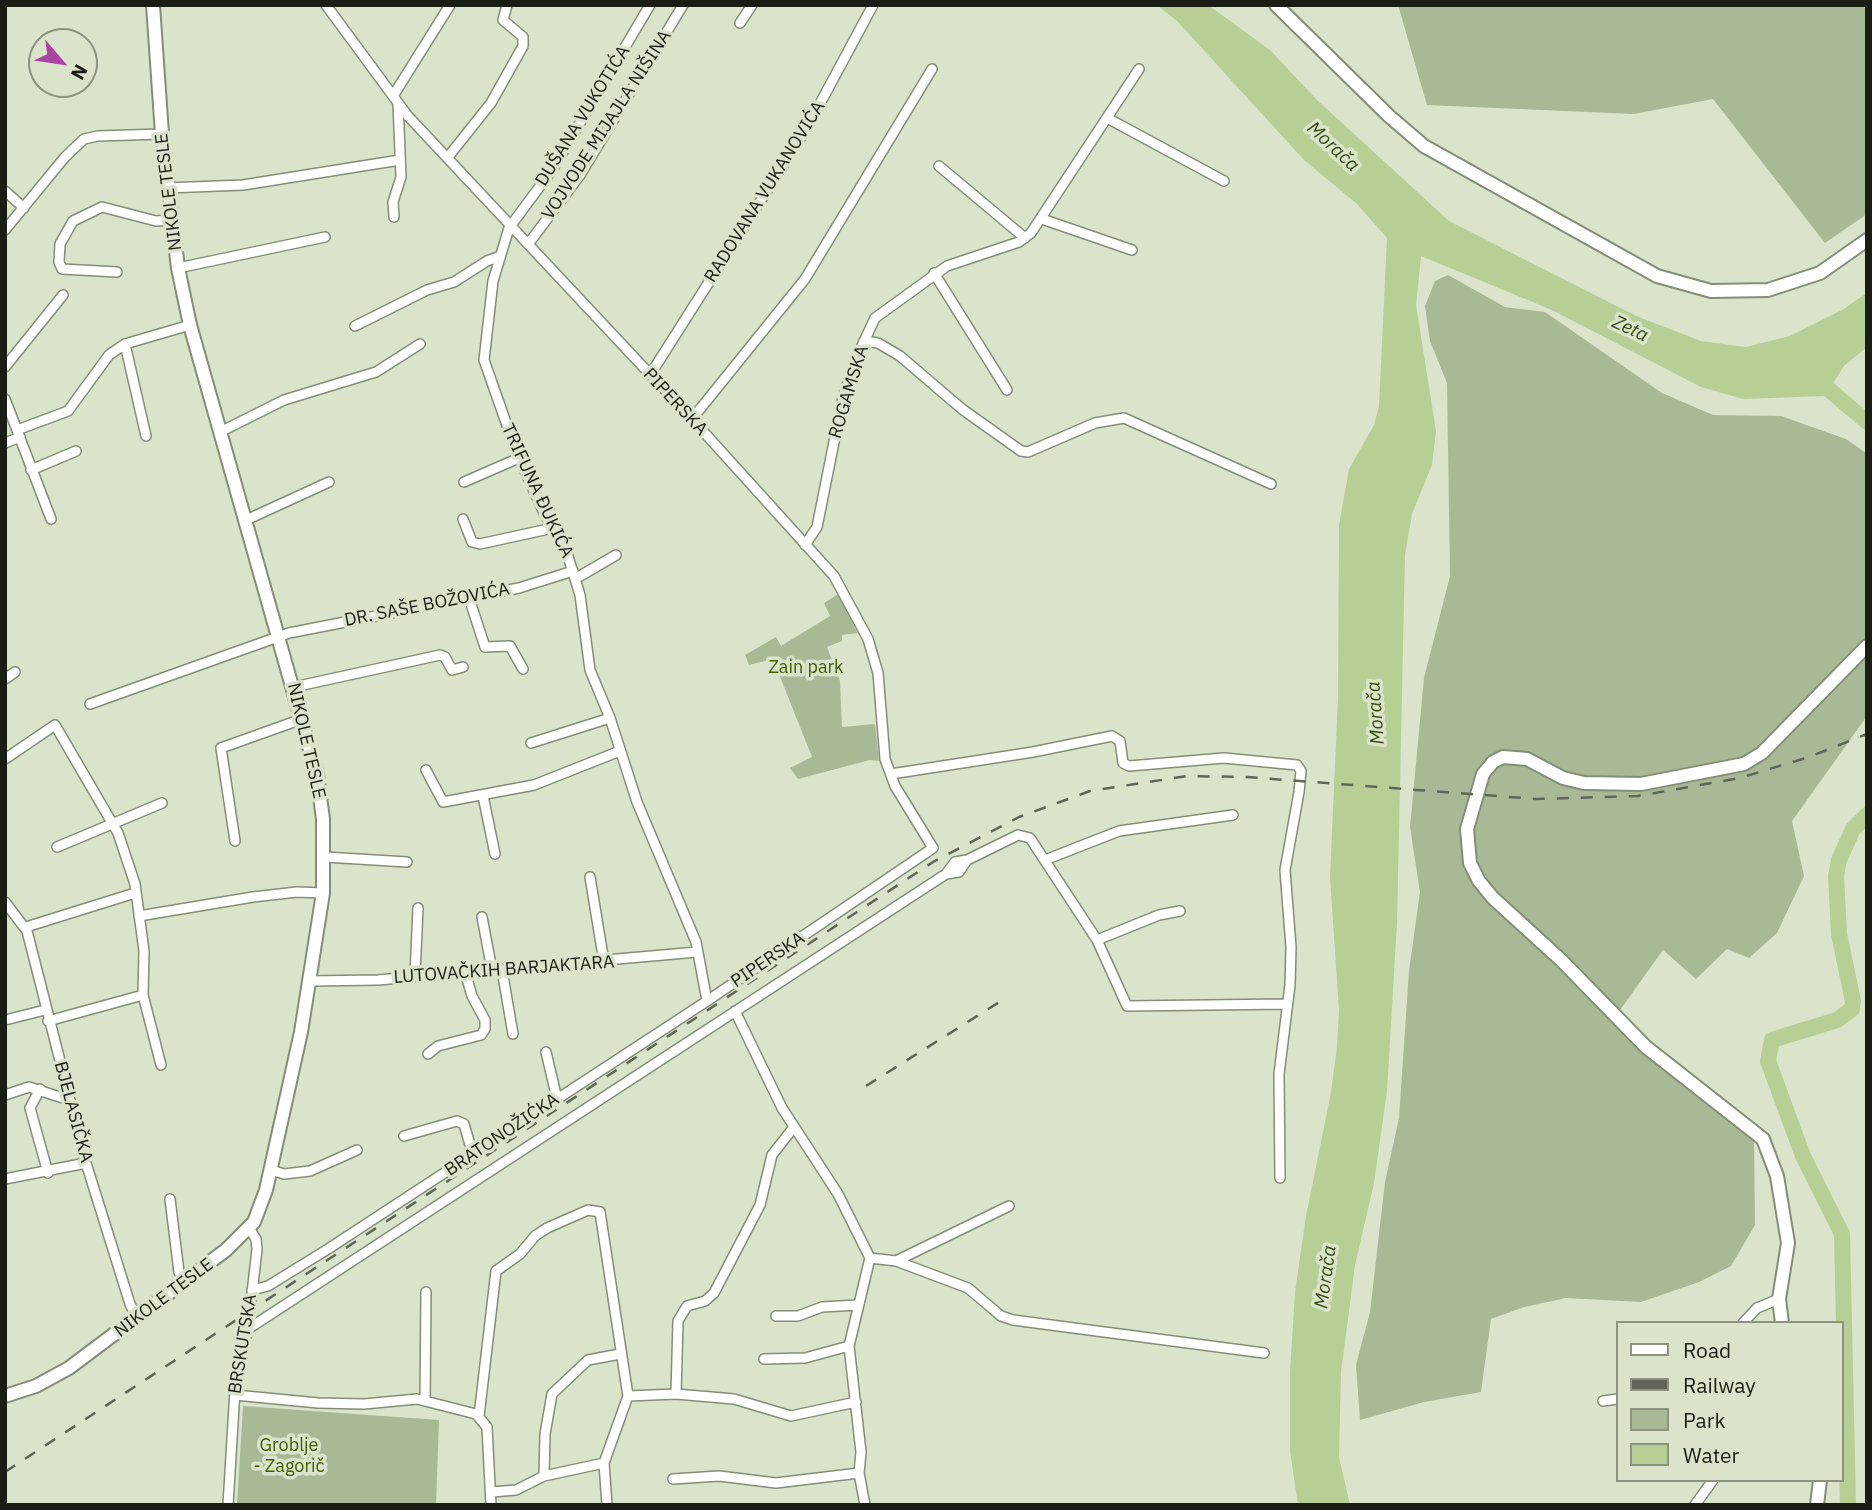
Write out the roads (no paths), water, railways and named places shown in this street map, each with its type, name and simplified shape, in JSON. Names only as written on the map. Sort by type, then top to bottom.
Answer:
[{"type":"street","name":"NIKOLE TESLE","points":[[5,1396],[59,1375],[137,1319],[249,1228],[261,1209],[271,1170],[310,981],[323,893],[321,796],[280,636],[190,325],[178,268],[167,188],[153,5]]},
{"type":"street","name":"PIPERSKA","points":[[326,5],[395,100],[834,576],[868,639],[878,673],[886,760],[891,774],[934,850],[707,1000]]},
{"type":"street","points":[[394,217],[393,202],[401,177],[395,100],[450,5]]},
{"type":"street","points":[[448,157],[491,103],[523,46],[523,37],[503,20],[507,5]]},
{"type":"street","name":"DUŠANA VUKOTIĆA","points":[[511,224],[552,170],[650,5]]},
{"type":"street","name":"VOJVODE MIJAJLA NIŠINA","points":[[529,243],[580,175],[683,5]]},
{"type":"street","points":[[740,23],[752,5]]},
{"type":"street","name":"RADOVANA VUKANOVIĆA","points":[[650,375],[808,127],[873,5]]},
{"type":"street","points":[[1276,5],[1396,123],[1430,149],[1604,249],[1665,280],[1717,292],[1774,289],[1825,270],[1867,240]]},
{"type":"street","points":[[692,419],[805,279],[932,69]]},
{"type":"street","name":"ROGAMSKA","points":[[805,545],[817,527],[843,397],[864,341],[879,314],[934,273],[1025,238],[1042,219],[1139,69]]},
{"type":"street","points":[[1109,119],[1224,181]]},
{"type":"street","points":[[5,230],[65,157],[84,139],[95,136],[162,134]]},
{"type":"street","points":[[167,188],[243,185],[400,160]]},
{"type":"street","points":[[939,166],[1025,238]]},
{"type":"street","points":[[5,191],[24,208]]},
{"type":"street","points":[[117,272],[62,269],[59,262],[60,244],[73,221],[102,207],[156,221],[171,219]]},
{"type":"street","points":[[1042,219],[1132,250]]},
{"type":"street","name":"TRIFUNA ĐUKIĆA","points":[[511,224],[498,257],[484,360],[519,458],[566,550],[574,575],[590,670],[610,718],[637,802],[696,942],[697,952]]},
{"type":"street","points":[[178,268],[325,237]]},
{"type":"street","points":[[355,326],[427,290],[462,278],[498,257]]},
{"type":"street","points":[[934,273],[1007,390]]},
{"type":"street","points":[[5,367],[64,295]]},
{"type":"street","points":[[5,443],[19,433],[68,411],[109,355],[125,344],[190,325]]},
{"type":"street","points":[[864,341],[878,343],[893,352],[962,409],[1021,451],[1028,452],[1095,423],[1124,418],[1271,484]]},
{"type":"street","points":[[125,344],[146,436]]},
{"type":"street","points":[[222,431],[284,400],[376,372],[420,344]]},
{"type":"street","points":[[5,399],[51,519]]},
{"type":"street","points":[[31,470],[76,451]]},
{"type":"street","points":[[464,482],[519,458]]},
{"type":"street","points":[[246,520],[329,482]]},
{"type":"street","points":[[463,519],[474,544],[553,528]]},
{"type":"street","name":"DR. SAŠE BOŽOVIĆA","points":[[90,704],[280,636],[574,575],[616,555]]},
{"type":"street","points":[[470,598],[485,647],[510,646],[523,669]]},
{"type":"street","points":[[1782,1321],[1779,1299],[1788,1242],[1777,1176],[1763,1139],[1646,1047],[1561,960],[1493,898],[1479,881],[1470,863],[1467,828],[1483,774],[1493,762],[1503,757],[1527,759],[1563,778],[1584,783],[1641,784],[1744,764],[1762,753],[1867,646]]},
{"type":"street","points":[[294,687],[440,655],[445,657],[452,670],[463,667]]},
{"type":"street","points":[[5,679],[15,672]]},
{"type":"street","points":[[531,743],[610,718]]},
{"type":"street","points":[[234,841],[221,748],[302,719]]},
{"type":"street","points":[[5,759],[55,725],[113,824],[130,867],[144,951],[143,995],[161,1065]]},
{"type":"street","points":[[891,774],[1033,752],[1112,736],[1120,741],[1123,762],[1129,766],[1224,758],[1297,765],[1301,771],[1299,792],[1285,870],[1291,947],[1290,985],[1279,1074],[1280,1178]]},
{"type":"street","points":[[426,770],[443,802],[534,785],[620,751]]},
{"type":"street","points":[[483,796],[495,854]]},
{"type":"street","points":[[57,847],[162,803]]},
{"type":"street","points":[[1045,860],[1119,831],[1233,815]]},
{"type":"street","points":[[248,1329],[946,874],[959,872],[967,860],[1008,839],[1023,835],[1030,838],[1097,940],[1127,1006],[1286,1003]]},
{"type":"street","points":[[324,857],[407,862]]},
{"type":"street","points":[[590,877],[604,962]]},
{"type":"street","points":[[26,927],[135,893]]},
{"type":"street","points":[[139,916],[253,897],[323,893]]},
{"type":"street","name":"BJELASIČKA","points":[[7,906],[26,927],[86,1163],[137,1319]]},
{"type":"street","points":[[415,975],[418,908]]},
{"type":"street","points":[[1097,940],[1159,915],[1180,911]]},
{"type":"street","points":[[482,916],[492,971]]},
{"type":"street","points":[[697,952],[707,1000]]},
{"type":"street","name":"LUTOVAČKIH BARJAKTARA","points":[[310,981],[378,980],[697,952]]},
{"type":"street","points":[[502,970],[513,1034]]},
{"type":"street","points":[[428,1054],[438,1046],[481,1035],[485,1029],[485,1020],[472,996],[465,972]]},
{"type":"street","points":[[48,1021],[143,995]]},
{"type":"street","name":"BRATONOŽIĆKA","points":[[252,1290],[268,1286],[473,1155],[707,1000]]},
{"type":"street","points":[[5,1020],[45,1010]]},
{"type":"street","points":[[735,1011],[794,1127],[838,1194],[870,1258],[849,1346],[861,1451],[859,1473],[865,1505]]},
{"type":"street","points":[[546,1052],[557,1098]]},
{"type":"street","points":[[5,1095],[29,1087],[69,1100]]},
{"type":"street","points":[[40,1089],[30,1108],[48,1173]]},
{"type":"street","points":[[404,1136],[457,1121],[464,1124],[473,1155]]},
{"type":"street","points":[[676,1394],[678,1321],[687,1306],[705,1301],[714,1293],[760,1205],[772,1155],[794,1127]]},
{"type":"street","points":[[271,1170],[284,1174],[310,1171],[357,1150]]},
{"type":"street","points":[[5,1179],[48,1173],[86,1163]]},
{"type":"street","points":[[170,1199],[179,1272],[184,1282]]},
{"type":"street","points":[[896,1261],[1009,1206]]},
{"type":"street","points":[[479,1416],[496,1271],[520,1254],[547,1228],[589,1210],[602,1215],[628,1396],[604,1463],[607,1505]]},
{"type":"street","name":"BRSKUTSKA","points":[[228,1505],[237,1363],[248,1329],[257,1243],[249,1228]]},
{"type":"street","points":[[870,1258],[896,1261],[968,1288],[1001,1316],[1013,1320],[1264,1353]]},
{"type":"street","points":[[425,1401],[426,1292]]},
{"type":"street","points":[[1745,1321],[1757,1308],[1779,1299]]},
{"type":"street","points":[[776,1316],[797,1316],[822,1307],[858,1304]]},
{"type":"street","points":[[764,1359],[805,1358],[849,1346]]},
{"type":"street","points":[[544,1476],[545,1434],[552,1394],[589,1360],[620,1354]]},
{"type":"street","points":[[628,1396],[676,1394],[734,1399],[791,1416],[856,1402]]},
{"type":"street","points":[[235,1395],[318,1403],[364,1404],[400,1399],[425,1401],[479,1416],[487,1427],[491,1505]]},
{"type":"street","points":[[1603,1401],[1616,1399]]},
{"type":"street","points":[[492,1492],[516,1490],[544,1476],[604,1463]]},
{"type":"street","points":[[673,1479],[719,1476],[776,1483],[859,1473]]},
{"type":"street","points":[[1695,1505],[1712,1482]]},
{"type":"street","points":[[1817,1505],[1820,1482]]},
{"type":"water","points":[[1157,5],[1208,5],[1270,50],[1317,100],[1449,221],[1636,316],[1701,341],[1746,347],[1790,336],[1842,310],[1867,293],[1867,347],[1844,366],[1825,396],[1743,399],[1701,387],[1552,310],[1421,256],[1416,305],[1436,431],[1432,465],[1412,514],[1405,555],[1397,923],[1387,1091],[1374,1183],[1355,1265],[1341,1372],[1339,1457],[1350,1505],[1298,1505],[1290,1451],[1290,1372],[1295,1292],[1337,1047],[1339,1010],[1330,877],[1338,698],[1339,525],[1349,469],[1374,425],[1379,406],[1387,238],[1357,204],[1304,160],[1178,22]]},
{"type":"waterway","points":[[1813,376],[1867,422]]},
{"type":"waterway","points":[[1844,1321],[1842,1234],[1803,1156],[1768,1061],[1772,1040],[1837,1020],[1852,1009],[1853,1001],[1839,934],[1836,876],[1839,860],[1853,829],[1867,815]]},
{"type":"waterway","points":[[1844,1324],[1848,1505]]},
{"type":"railway","points":[[5,1472],[933,862],[1019,817],[1090,791],[1187,776],[1247,777],[1536,799],[1638,796],[1740,778],[1809,757],[1867,734]]},
{"type":"railway","points":[[866,1086],[1001,1001]]},
{"type":"water label","name":"Morača","points":[[1333,147]]},
{"type":"water label","name":"Zeta","points":[[1630,329]]},
{"type":"water label","name":"Morača","points":[[1376,713]]},
{"type":"water label","name":"Morača","points":[[1326,1277]]},
{"type":"park label","name":"Zain park","points":[[806,668]]},
{"type":"park label","name":"Groblje - Zagorič","points":[[289,1456]]}]
